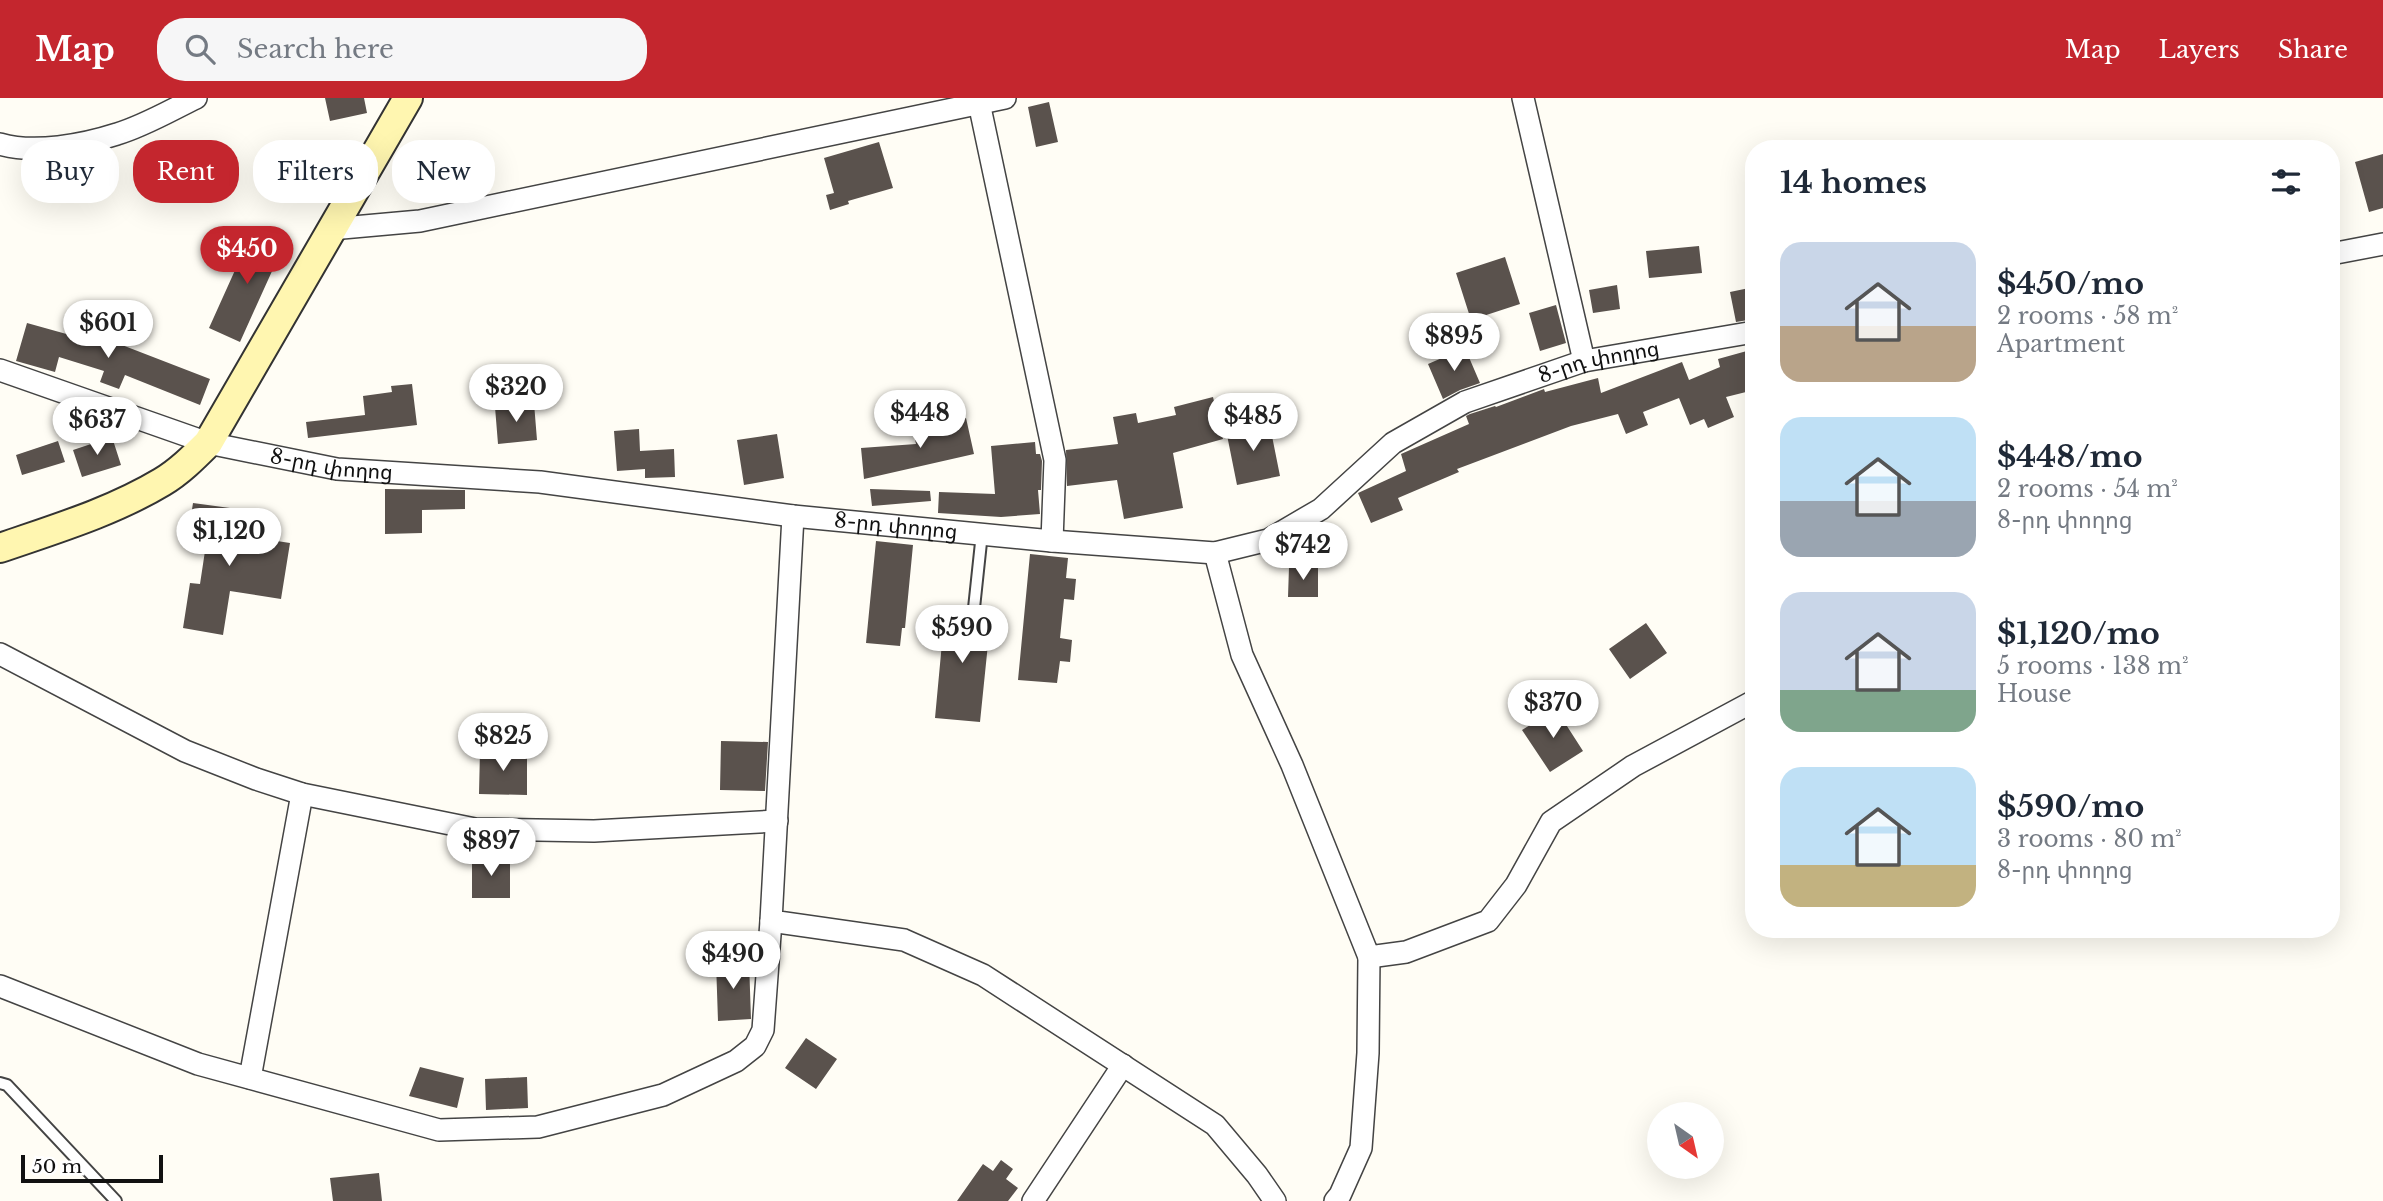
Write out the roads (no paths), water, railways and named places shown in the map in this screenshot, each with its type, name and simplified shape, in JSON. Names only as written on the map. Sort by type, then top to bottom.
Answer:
[{"type":"main road","points":[[0,548],[111,509],[164,481],[208,443],[408,98]]},
{"type":"street","points":[[0,144],[19,149],[51,147],[118,134],[196,98]]},
{"type":"street","points":[[331,229],[420,221],[979,100],[1005,98]]},
{"type":"street","points":[[1523,98],[1584,361]]},
{"type":"street","points":[[979,100],[1055,460],[1052,541]]},
{"type":"street","points":[[2340,252],[2383,244]]},
{"type":"street","name":"8-րդ փողոց","points":[[0,370],[208,443],[337,468],[540,482],[793,516],[1052,541],[1214,553],[1268,540],[1321,509],[1393,443],[1465,402],[1584,361],[1745,334]]},
{"type":"street","points":[[0,986],[198,1064],[439,1130],[538,1127],[663,1095],[736,1061],[755,1046],[763,1030],[793,516]]},
{"type":"street","points":[[1214,553],[1242,655],[1292,765],[1369,957],[1368,1053],[1361,1148],[1335,1201]]},
{"type":"street","points":[[0,654],[185,751],[302,794],[475,829],[594,831],[777,821]]},
{"type":"street","points":[[1369,957],[1406,952],[1488,921],[1516,885],[1551,822],[1633,766],[1745,706]]},
{"type":"street","points":[[250,1078],[302,794]]},
{"type":"street","points":[[771,921],[904,940],[983,975],[1215,1125],[1258,1175],[1275,1201]]},
{"type":"street","points":[[1033,1201],[1123,1065]]},
{"type":"lane","points":[[974,608],[982,533]]},
{"type":"lane","points":[[0,1083],[7,1085],[116,1201]]}]
